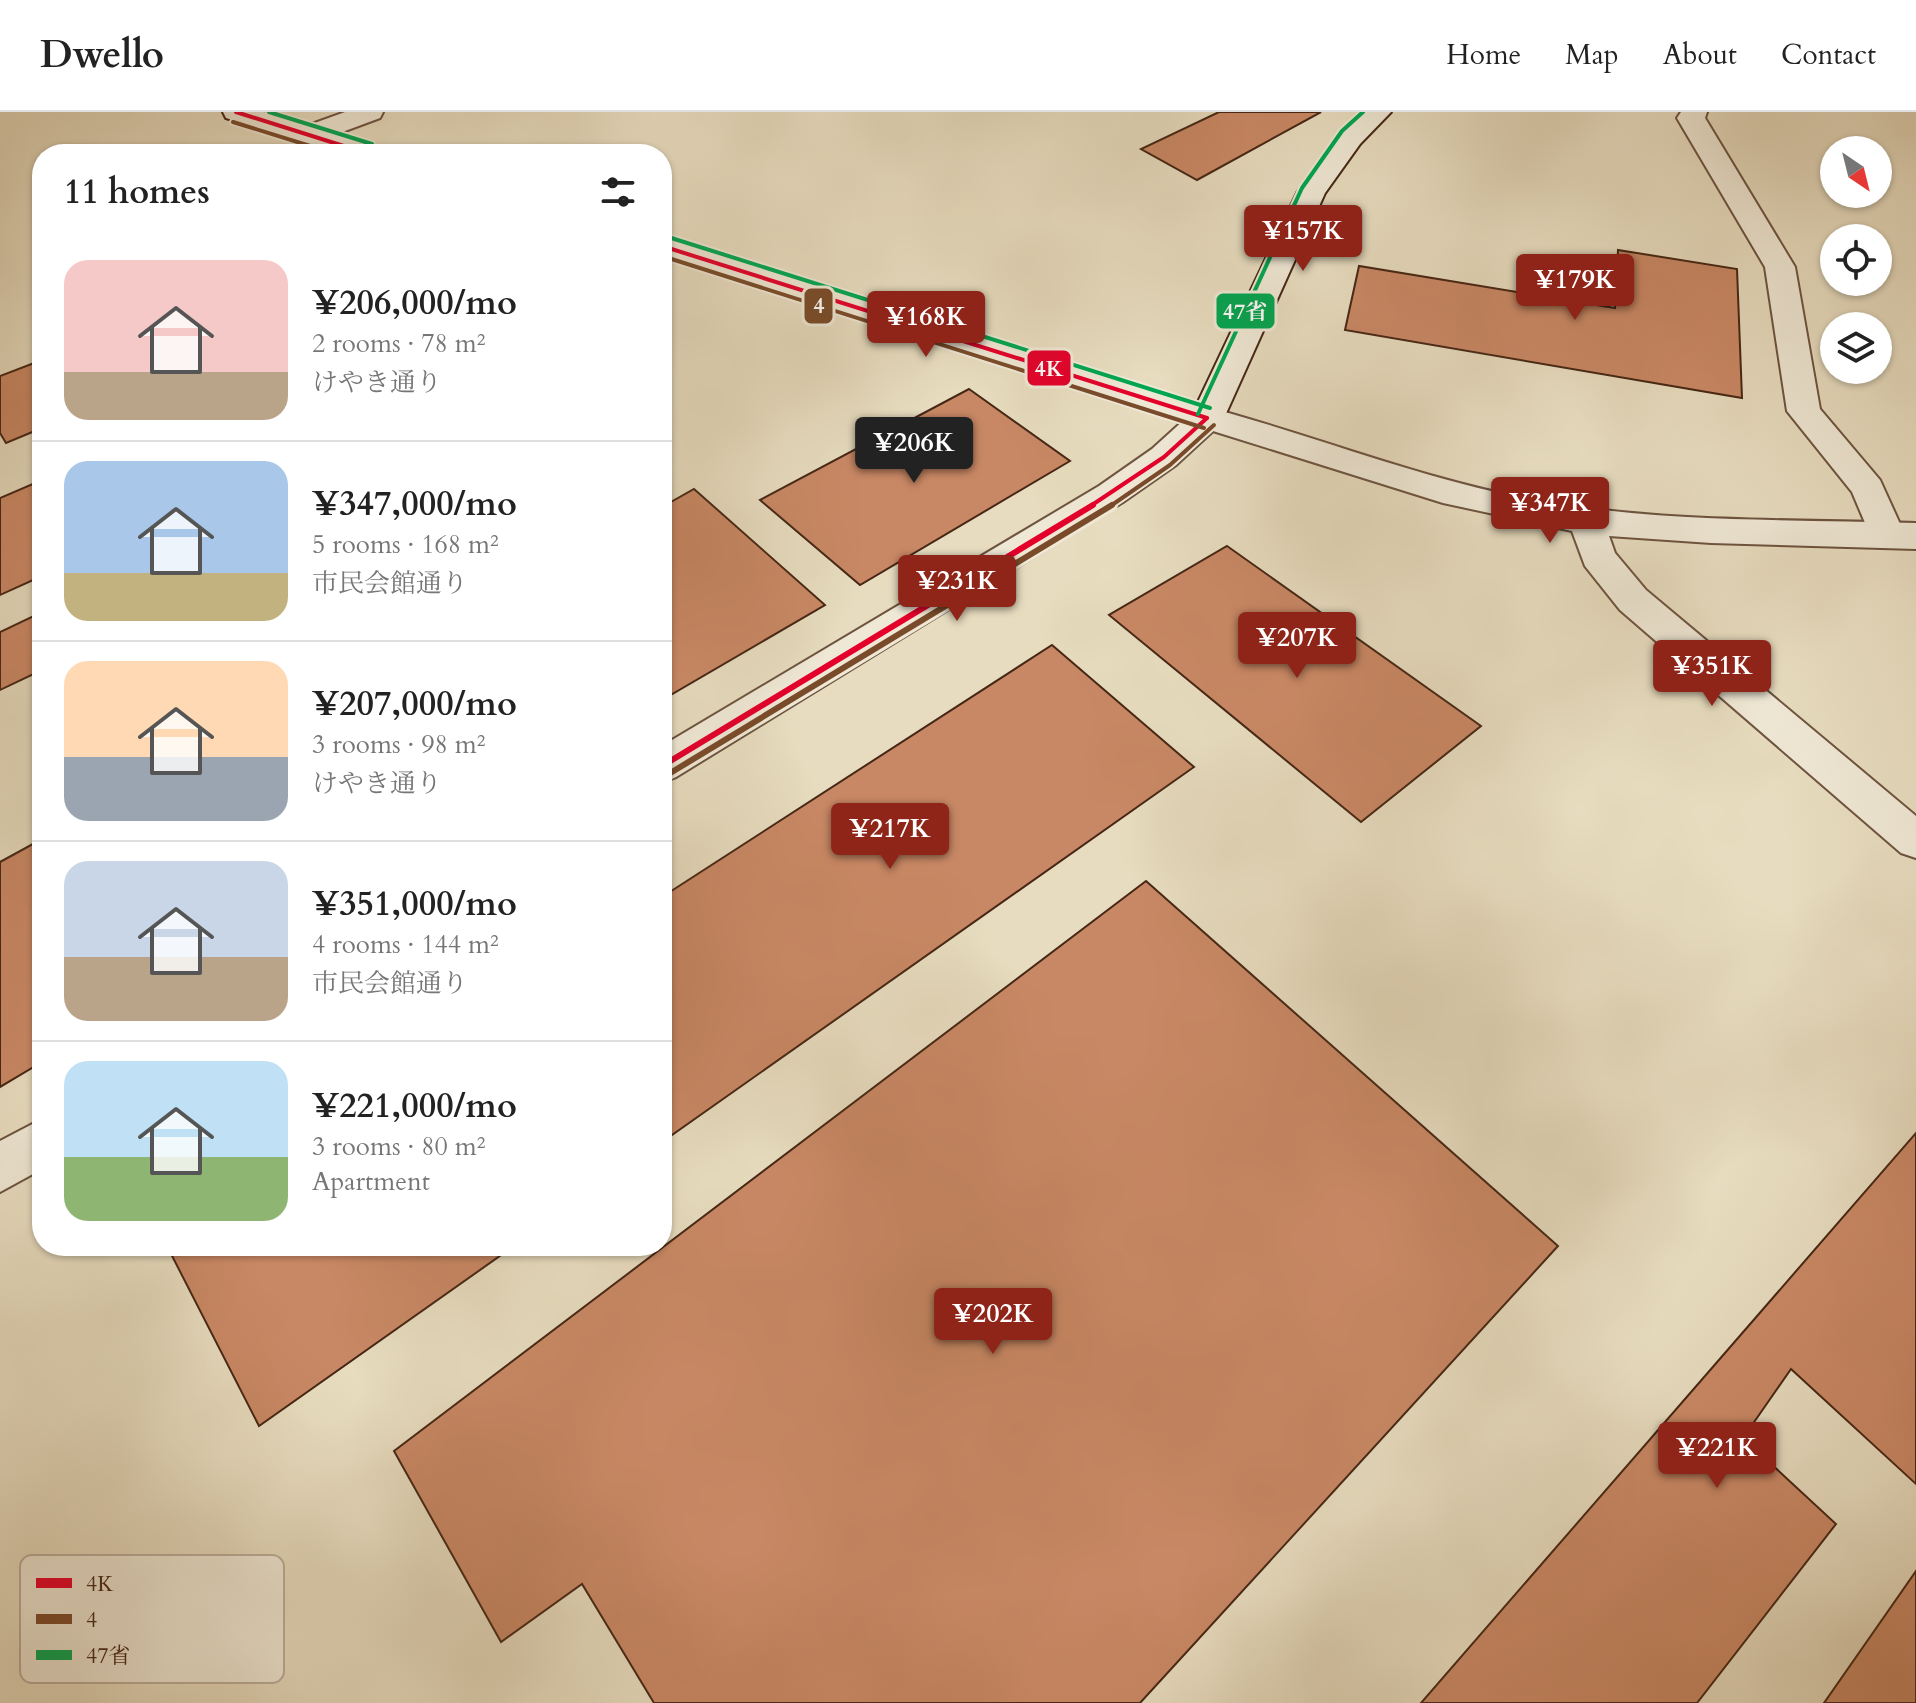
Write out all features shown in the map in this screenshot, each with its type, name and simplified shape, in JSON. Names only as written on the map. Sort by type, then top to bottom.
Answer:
[{"type":"street","points":[[236,112],[337,144]]},
{"type":"street","points":[[308,135],[370,112]]},
{"type":"street","points":[[672,760],[1111,494],[1164,457],[1207,418],[1311,193],[1350,138],[1378,112]]},
{"type":"street","points":[[1694,112],[1691,118],[1780,267],[1804,411],[1868,488],[1902,535]]},
{"type":"street","points":[[672,249],[1461,496],[1587,521],[1687,531],[1902,535]]},
{"type":"street","points":[[1587,521],[1598,557],[1633,600],[1916,841]]},
{"type":"street","points":[[0,1168],[32,1148]]},
{"type":"building","points":[[1219,112],[1321,112],[1197,180],[1141,149]]},
{"type":"building","points":[[1618,250],[1737,269],[1742,398],[1345,330],[1359,266],[1615,308]]},
{"type":"building","points":[[32,364],[32,432],[6,443],[0,433],[0,376]]},
{"type":"building","points":[[969,389],[1070,461],[860,585],[760,500]]},
{"type":"building","points":[[32,484],[32,581],[0,595],[0,498]]},
{"type":"building","points":[[694,489],[825,605],[672,694],[672,501]]},
{"type":"building","points":[[1227,546],[1481,726],[1361,822],[1109,615]]},
{"type":"building","points":[[32,617],[32,675],[0,690],[0,632]]},
{"type":"building","points":[[1052,645],[1194,767],[672,1135],[672,891]]},
{"type":"building","points":[[32,844],[32,1068],[0,1087],[0,862]]},
{"type":"building","points":[[1146,881],[1558,1246],[1140,1703],[654,1703],[582,1584],[501,1642],[394,1451],[651,1256],[672,1256],[672,1240]]},
{"type":"building","points":[[1916,1133],[1916,1484],[1791,1369],[1743,1438],[1836,1524],[1697,1703],[1421,1703]]},
{"type":"building","points":[[172,1256],[500,1256],[259,1426]]},
{"type":"building","points":[[1916,1571],[1916,1703],[1824,1703]]},
{"type":"transit line","name":"4K","points":[[236,112],[337,144]]},
{"type":"transit line","name":"47省","points":[[269,112],[372,144]]},
{"type":"transit line","name":"47省","points":[[1198,414],[1302,188],[1342,131],[1363,112]]},
{"type":"transit line","name":"4","points":[[233,122],[304,144]]},
{"type":"transit line","name":"47省","points":[[672,238],[1210,408]]},
{"type":"transit line","name":"4K","points":[[672,249],[1207,418]]},
{"type":"transit line","name":"4","points":[[672,259],[1204,428]]},
{"type":"transit line","name":"4K","points":[[672,760],[1111,494],[1164,457],[1207,418]]},
{"type":"transit line","name":"4","points":[[672,772],[1116,503],[1170,465],[1214,425]]}]
